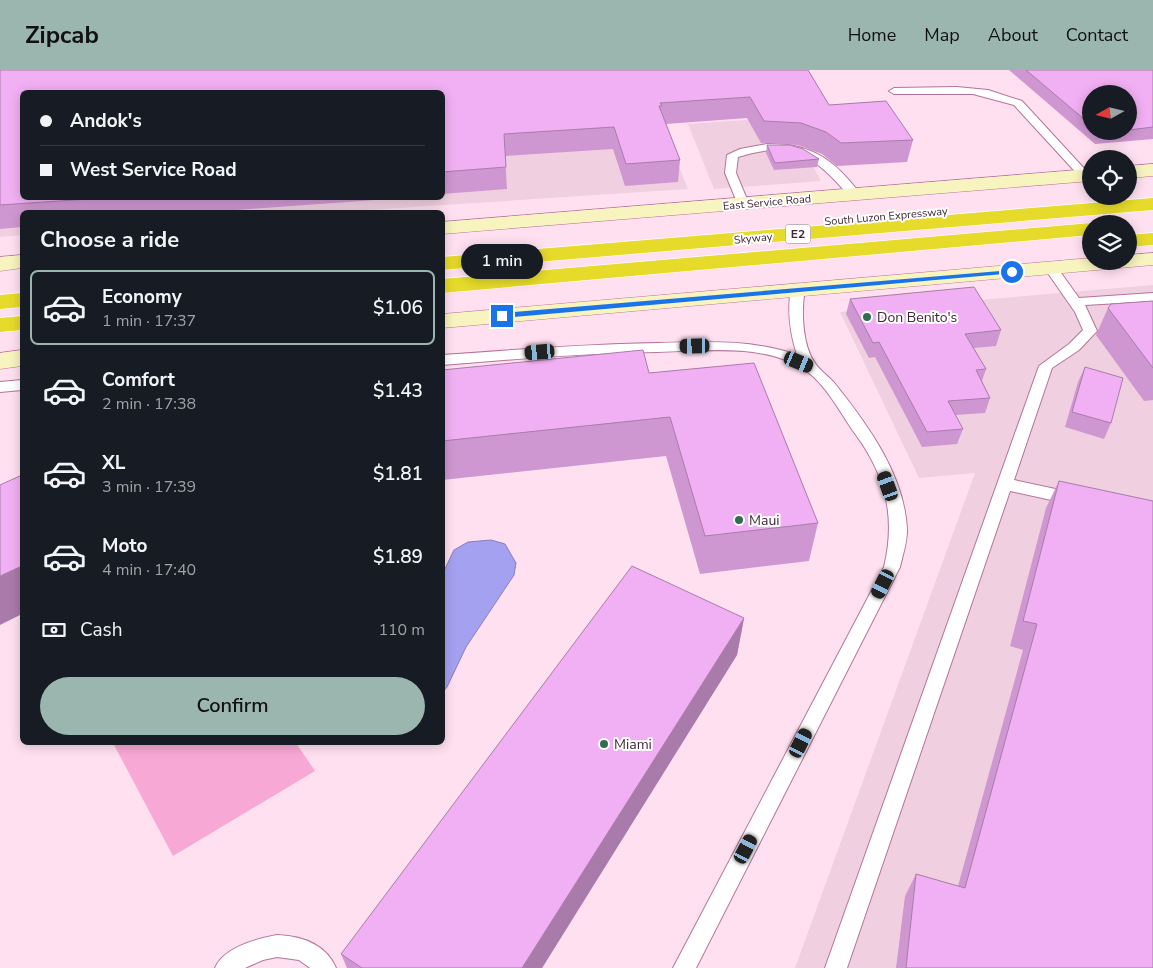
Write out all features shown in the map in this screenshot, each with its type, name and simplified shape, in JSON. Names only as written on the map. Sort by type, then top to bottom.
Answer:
[{"type":"highway","points":[[1137,195],[1153,194]]},
{"type":"highway","name":"South Luzon Expressway","points":[[445,254],[1082,199]]},
{"type":"highway","name":"Skyway","points":[[445,264],[1153,204]]},
{"type":"highway","points":[[1137,224],[1153,223]]},
{"type":"highway","name":"Skyway","points":[[445,286],[1082,229]]},
{"type":"highway","points":[[1137,240],[1153,239]]},
{"type":"highway","points":[[445,301],[1082,245]]},
{"type":"highway","points":[[0,292],[20,290]]},
{"type":"highway","points":[[0,302],[20,300]]},
{"type":"highway","points":[[0,325],[20,323]]},
{"type":"highway","points":[[0,340],[20,338]]},
{"type":"main road","points":[[1137,171],[1153,170]]},
{"type":"main road","name":"East Service Road","points":[[445,228],[1082,176]]},
{"type":"main road","points":[[445,321],[1153,259]]},
{"type":"main road","points":[[0,264],[20,262]]},
{"type":"main road","points":[[0,361],[20,358]]},
{"type":"lane","points":[[894,91],[977,90],[1006,97],[1018,103],[1082,170]]},
{"type":"lane","points":[[743,204],[729,172],[728,165],[733,155],[744,151],[774,148],[796,148],[810,153],[823,161],[855,195]]},
{"type":"lane","points":[[836,968],[1046,366],[1074,347],[1090,331],[1076,302],[1051,268]]},
{"type":"lane","points":[[684,968],[892,567],[898,540],[897,512],[870,442],[832,388],[809,366],[798,340],[794,314],[798,290]]},
{"type":"lane","points":[[1076,302],[1153,297]]},
{"type":"lane","points":[[445,360],[598,348],[733,346],[765,350],[809,366]]},
{"type":"lane","points":[[0,387],[20,384]]},
{"type":"lane","points":[[1005,484],[1088,502]]},
{"type":"lane","points":[[226,968],[240,956],[263,947],[286,945],[307,952],[325,968]]},
{"type":"shaded area","points":[[0,70],[640,70],[688,189],[367,210],[20,210],[20,235],[0,237]]},
{"type":"shaded area","points":[[787,117],[821,181],[714,189],[688,124]]},
{"type":"shaded area","points":[[1153,285],[1153,968],[795,968],[975,473],[919,478],[840,312]]},
{"type":"shaded area","points":[[491,540],[505,544],[516,563],[514,575],[466,647],[445,690],[445,569],[454,550],[468,542]]},
{"type":"shaded area","points":[[114,745],[297,745],[315,771],[173,856]]},
{"type":"building","points":[[0,70],[808,70],[829,105],[886,101],[913,140],[841,143],[826,132],[801,123],[764,121],[750,97],[660,103],[662,106],[659,106],[680,160],[626,164],[614,127],[504,134],[506,167],[445,172],[445,90],[20,90],[20,200],[74,200],[0,205]]},
{"type":"building","points":[[1026,70],[1153,70],[1153,127],[1138,129],[1138,85],[1082,85],[1082,117]]},
{"type":"building","points":[[767,145],[790,145],[803,149],[819,159],[775,163]]},
{"type":"building","points":[[974,287],[1001,330],[965,334],[986,369],[976,370],[990,398],[948,401],[963,429],[927,432],[879,342],[873,343],[850,299]]},
{"type":"building","points":[[1153,301],[1153,368],[1108,308],[1111,304]]},
{"type":"building","points":[[643,350],[649,373],[754,363],[818,523],[705,536],[670,417],[445,441],[445,370]]},
{"type":"building","points":[[1085,367],[1123,378],[1111,423],[1072,412]]},
{"type":"building","points":[[20,476],[20,567],[0,576],[0,485]]},
{"type":"building","points":[[1059,481],[1153,501],[1153,968],[906,968],[916,874],[965,888],[1037,624],[1023,621]]},
{"type":"building","name":"Miami","points":[[632,566],[744,618],[522,968],[362,968],[341,954]]},
{"type":"place","name":"Don Benito's","points":[[867,317]]},
{"type":"place","name":"Maui","points":[[739,520]]},
{"type":"place","name":"Miami","points":[[604,744]]},
{"type":"route","points":[[502,316],[1012,272]]}]
